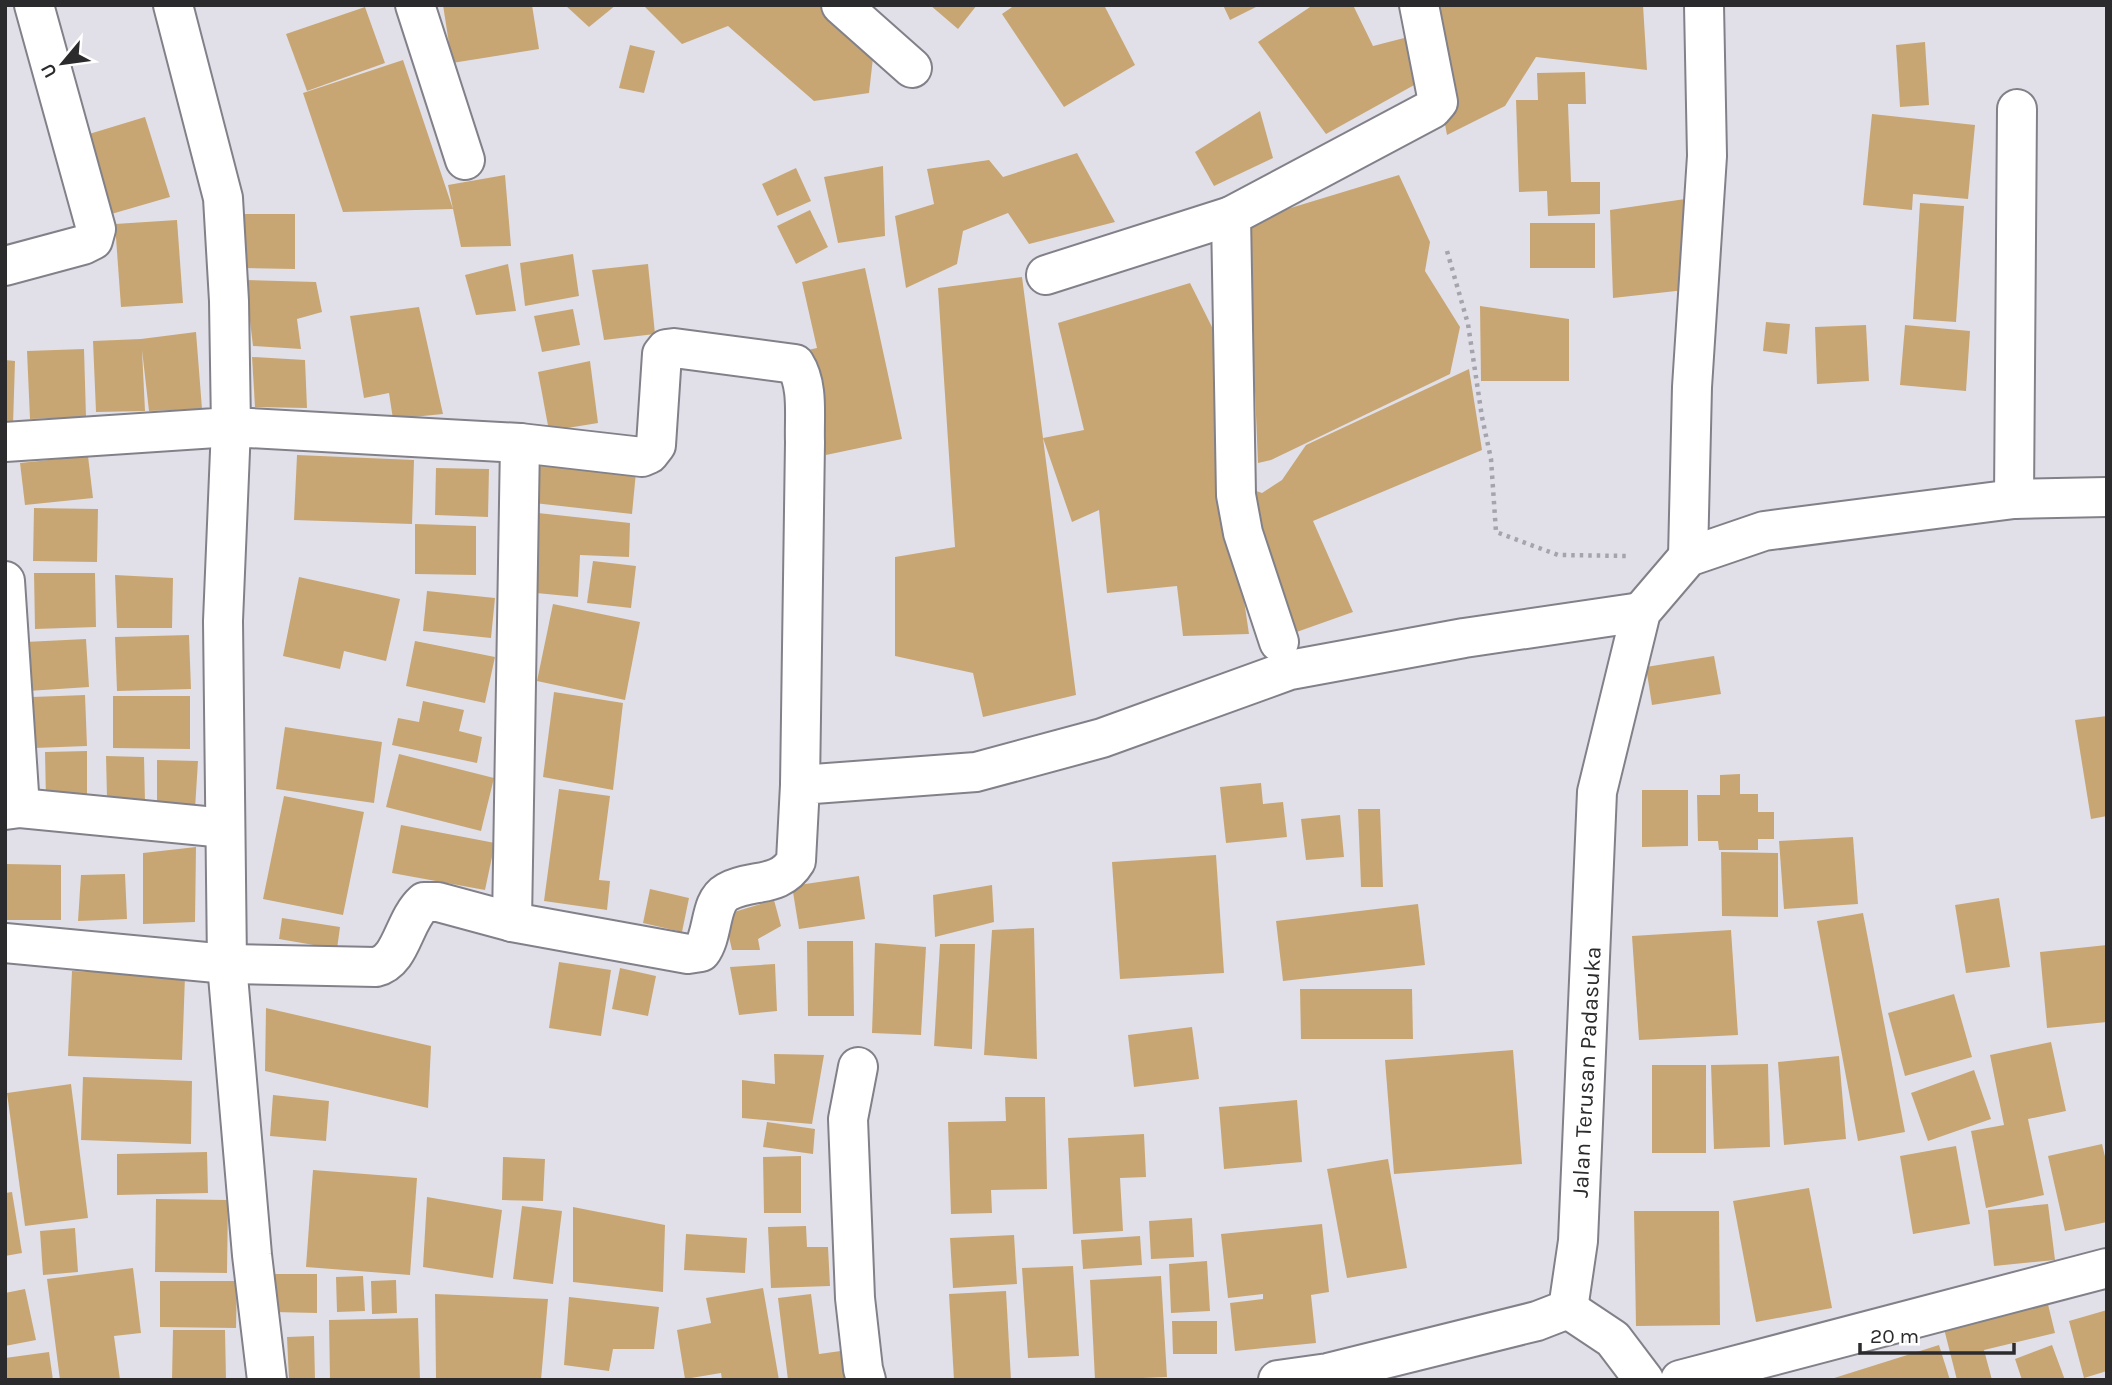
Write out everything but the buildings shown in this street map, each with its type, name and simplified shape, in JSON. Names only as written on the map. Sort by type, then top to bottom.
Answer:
[{"type":"street","points":[[5,266],[83,245],[93,240],[96,229],[34,5]]},
{"type":"street","points":[[173,5],[223,198],[232,355],[222,621],[227,964],[252,1255],[267,1380]]},
{"type":"street","points":[[415,5],[465,160]]},
{"type":"street","points":[[841,5],[912,68]]},
{"type":"street","points":[[1046,275],[1231,216],[1432,109],[1438,103],[1419,5]]},
{"type":"street","points":[[1704,5],[1707,156],[1692,387],[1688,557],[1764,531],[2014,499],[2107,496]]},
{"type":"street","points":[[2014,499],[2017,109]]},
{"type":"street","points":[[1231,216],[1236,495],[1243,533],[1279,642]]},
{"type":"street","points":[[5,442],[231,427],[520,443],[642,457],[649,454],[656,445],[662,355],[666,349],[795,364],[802,375],[804,387],[800,785],[796,861],[782,877],[727,892],[717,902],[708,943],[701,952],[688,954],[512,922],[438,902],[424,902],[413,913],[393,957],[385,965],[376,967],[227,964],[5,943]]},
{"type":"street","points":[[512,922],[520,443]]},
{"type":"street","name":"Jalan Terusan Padasuka","points":[[1568,1309],[1578,1241],[1597,792],[1641,612],[1688,557]]},
{"type":"street","points":[[5,581],[13,809],[225,828]]},
{"type":"street","points":[[800,785],[976,772],[1101,738],[1290,670],[1464,638],[1641,612]]},
{"type":"street","points":[[858,1067],[848,1119],[855,1298],[866,1380]]},
{"type":"street","points":[[1680,1380],[2107,1268]]},
{"type":"street","points":[[1278,1380],[1340,1370],[1537,1321],[1568,1309],[1613,1339],[1644,1380]]},
{"type":"path","points":[[1447,251],[1468,324],[1482,417],[1492,458],[1496,532],[1558,555],[1688,557]]}]
